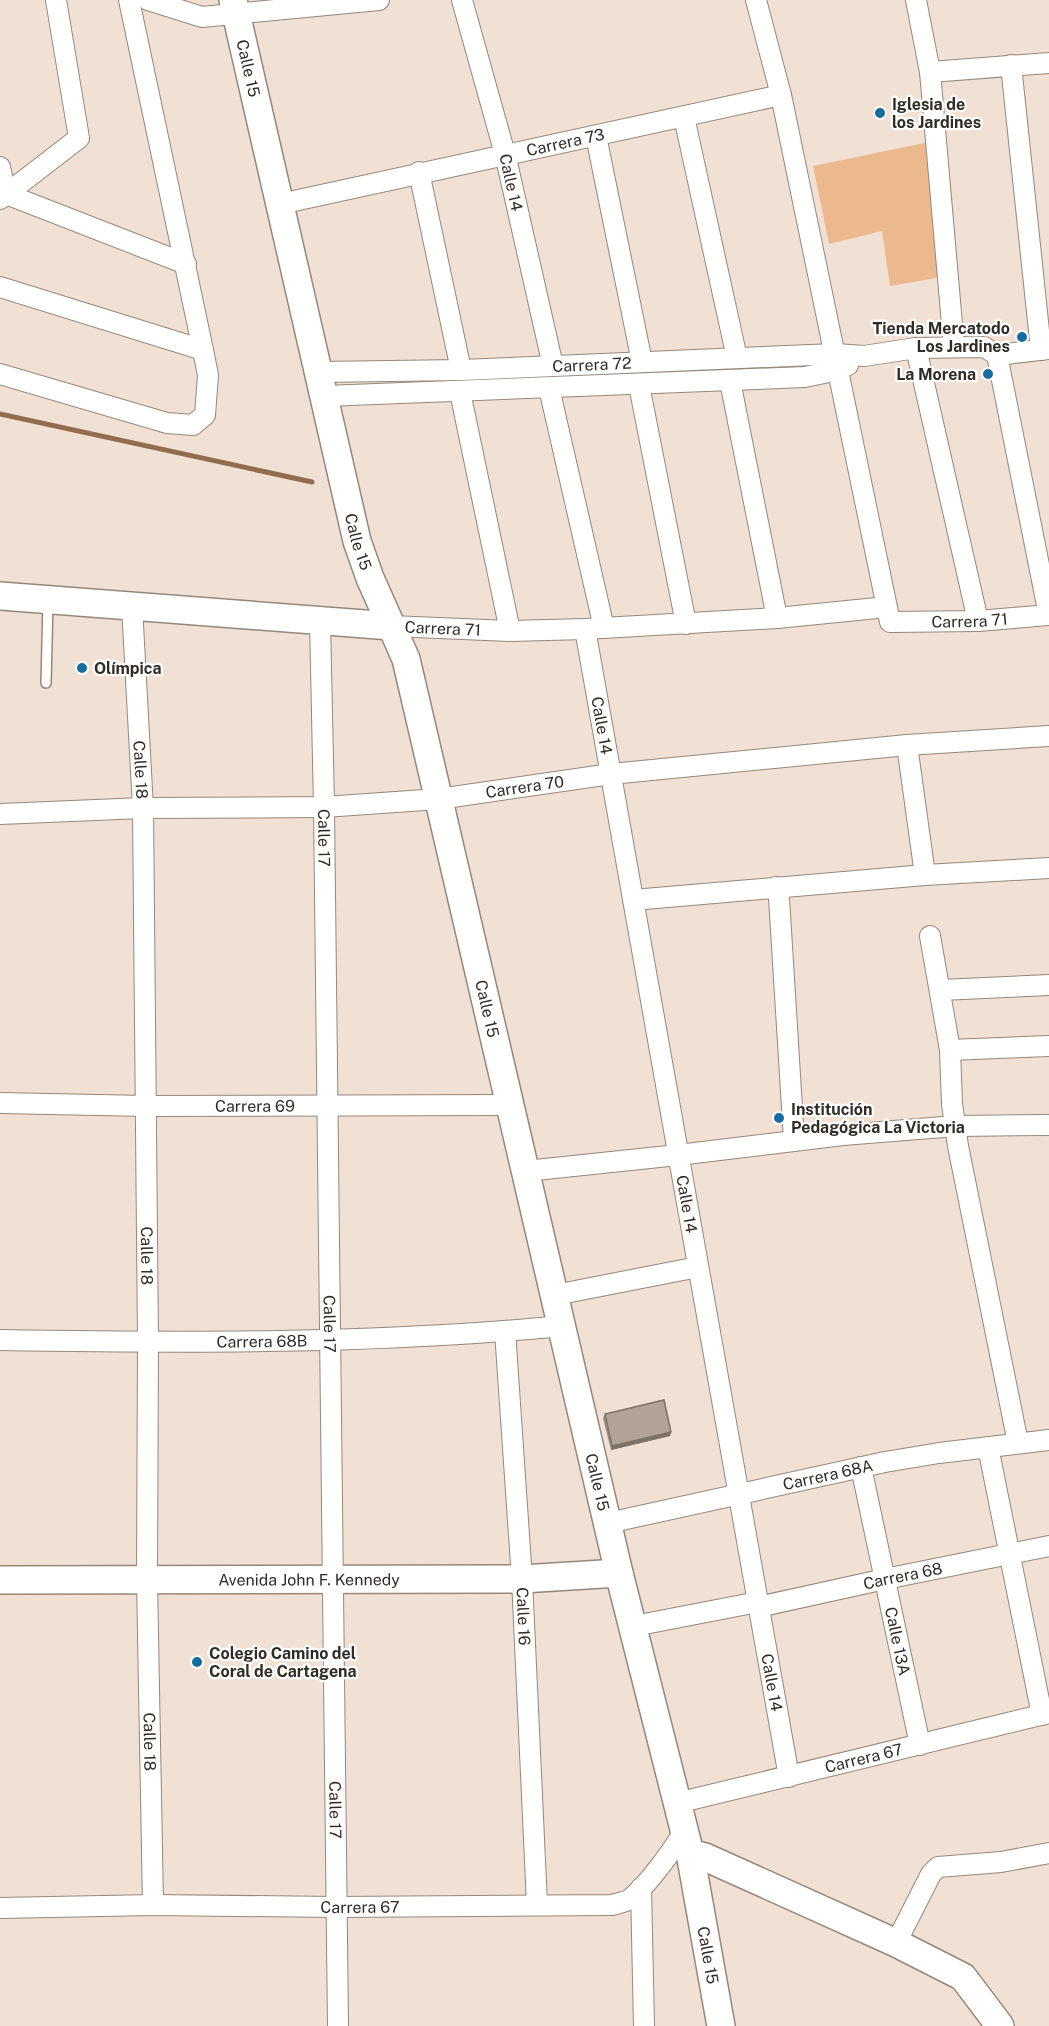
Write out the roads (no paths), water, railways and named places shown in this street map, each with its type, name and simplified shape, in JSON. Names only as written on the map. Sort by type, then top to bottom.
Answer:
[{"type":"street","points":[[3,196],[78,138],[56,0]]},
{"type":"street","points":[[0,374],[167,423],[193,426],[205,415],[208,375],[129,0]]},
{"type":"street","points":[[148,0],[202,17],[235,6],[380,0]]},
{"type":"street","name":"Calle 14","points":[[462,0],[505,154],[553,366]]},
{"type":"street","points":[[756,0],[781,95],[889,614]]},
{"type":"street","points":[[916,0],[930,72],[954,348]]},
{"type":"street","name":"Calle 15","points":[[235,6],[363,559],[406,659],[440,800],[619,1573],[687,1842],[721,2026]]},
{"type":"street","points":[[930,72],[1049,63]]},
{"type":"street","points":[[1011,65],[1045,349]]},
{"type":"street","name":"Carrera 73","points":[[280,204],[781,95]]},
{"type":"street","points":[[684,117],[737,358]]},
{"type":"street","points":[[596,136],[642,362]]},
{"type":"street","points":[[0,167],[3,196]]},
{"type":"street","points":[[419,172],[461,370]]},
{"type":"street","points":[[3,196],[186,264]]},
{"type":"street","points":[[0,287],[203,350]]},
{"type":"street","name":"Carrera 72","points":[[322,384],[460,392],[730,381],[805,377],[836,362],[916,348],[984,347],[998,355],[1045,349]]},
{"type":"street","points":[[916,348],[978,621]]},
{"type":"street","points":[[998,355],[1049,615]]},
{"type":"street","name":"Carrera 72","points":[[322,384],[461,370],[642,362],[737,358],[836,362]]},
{"type":"street","points":[[730,381],[777,618]]},
{"type":"street","points":[[639,385],[686,624]]},
{"type":"street","name":"Calle 14","points":[[549,388],[594,628],[611,774],[789,1777]]},
{"type":"street","points":[[460,392],[510,631]]},
{"type":"street","name":"Carrera 71","points":[[0,596],[391,626],[510,631],[889,614],[978,621],[1049,615]]},
{"type":"street","name":"Calle 18","points":[[132,606],[143,808],[148,1342],[147,1580],[153,1905]]},
{"type":"street","name":"Calle 17","points":[[320,620],[338,2026]]},
{"type":"street","name":"Carrera 70","points":[[0,814],[143,808],[324,807],[440,800],[611,774],[907,745],[1049,736]]},
{"type":"street","points":[[907,745],[925,875]]},
{"type":"street","points":[[633,900],[776,886],[1049,868]]},
{"type":"street","points":[[776,886],[795,1140]]},
{"type":"street","points":[[930,936],[950,1050],[952,1104],[1018,1443]]},
{"type":"street","points":[[940,990],[1049,985]]},
{"type":"street","points":[[950,1050],[1049,1046]]},
{"type":"street","name":"Carrera 69","points":[[0,1103],[146,1106],[511,1105]]},
{"type":"street","points":[[526,1171],[795,1140],[956,1126],[1049,1125]]},
{"type":"street","points":[[555,1295],[698,1267]]},
{"type":"street","name":"Carrera 68B","points":[[0,1340],[148,1342],[330,1340],[562,1326]]},
{"type":"street","name":"Calle 16","points":[[505,1331],[522,1579],[537,1904]]},
{"type":"street","name":"Carrera 68A","points":[[608,1523],[861,1467],[939,1453],[1049,1440]]},
{"type":"street","points":[[988,1447],[1009,1554],[1046,1714]]},
{"type":"street","name":"Calle 13A","points":[[861,1467],[920,1745]]},
{"type":"street","name":"Carrera 68","points":[[634,1626],[758,1604],[1049,1546]]},
{"type":"street","name":"Avenida John F. Kennedy","points":[[0,1580],[522,1579],[619,1573]]},
{"type":"street","name":"Carrera 67","points":[[677,1803],[1046,1714]]},
{"type":"street","name":"Carrera 67","points":[[0,1908],[153,1905],[336,1907],[612,1905],[629,1900],[678,1841],[687,1842]]},
{"type":"street","points":[[687,1842],[705,1857],[896,1943],[963,1977],[1000,2026]]},
{"type":"street","points":[[896,1943],[931,1874],[938,1867],[1001,1862],[1049,1853]]},
{"type":"street","points":[[641,1888],[644,2026]]},
{"type":"lane","points":[[46,683],[48,600]]},
{"type":"waterway","points":[[0,414],[312,482]]},
{"type":"place","name":"Iglesia de los Jardines","points":[[880,113]]},
{"type":"place","name":"Tienda Mercatodo Los Jardines","points":[[1022,337]]},
{"type":"place","name":"La Morena","points":[[988,374]]},
{"type":"place","name":"Olímpica","points":[[82,668]]},
{"type":"place","name":"Institución Pedagógica La Victoria","points":[[779,1118]]},
{"type":"place","name":"Colegio Camino del Coral de Cartagena","points":[[197,1662]]}]
